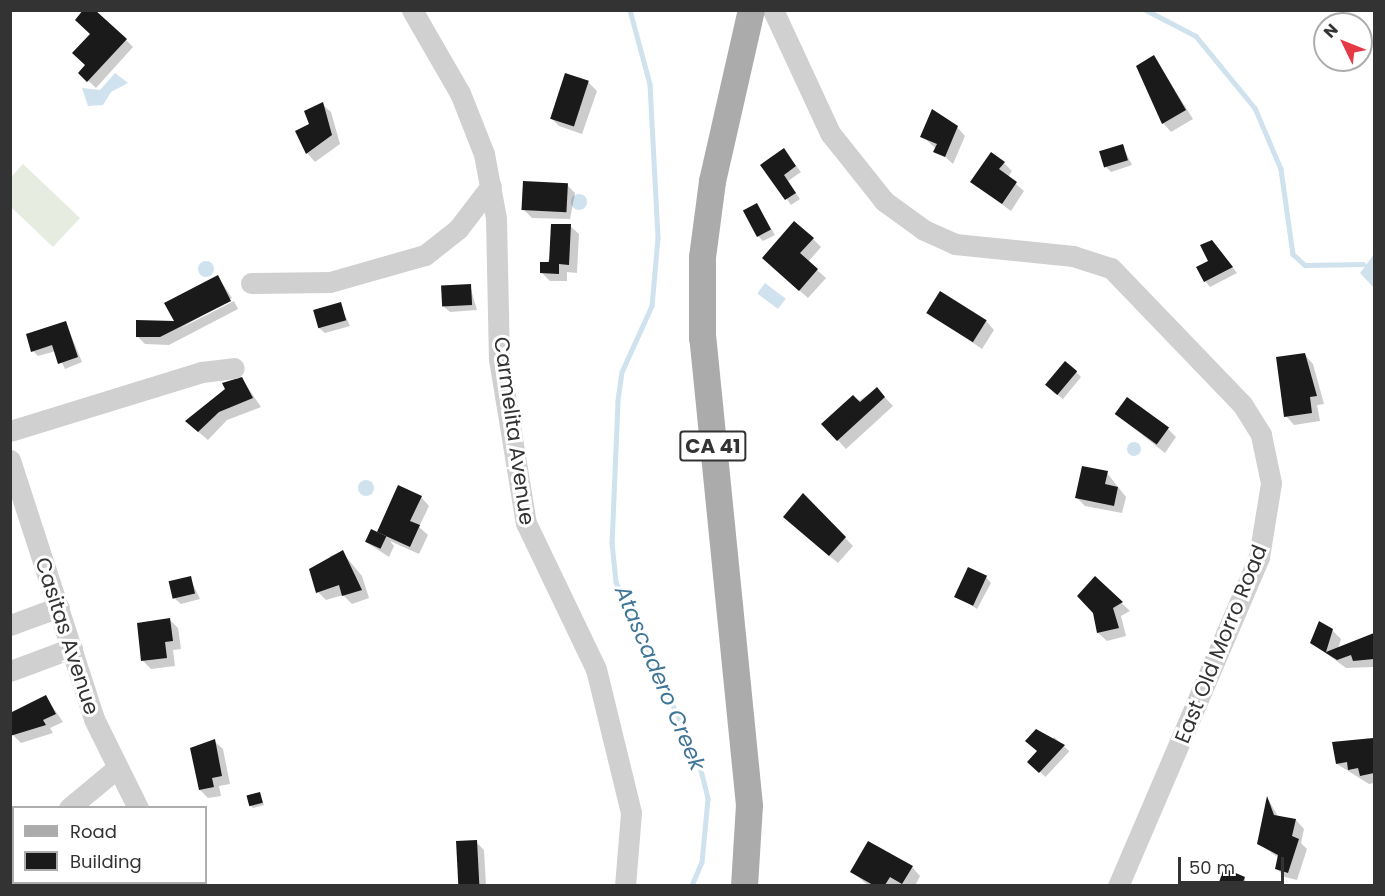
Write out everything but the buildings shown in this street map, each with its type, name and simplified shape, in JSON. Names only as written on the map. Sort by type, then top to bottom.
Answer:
[{"type":"main road","name":"CA 41","points":[[744,885],[749,805],[702,338],[702,269],[712,181],[751,10]]},
{"type":"street","name":"Carmelita Avenue","points":[[412,10],[460,93],[491,186],[499,359],[519,492],[536,554],[596,669],[631,813],[625,885]]},
{"type":"street","name":"East Old Morro Road","points":[[773,10],[830,133],[884,201],[924,230],[956,244],[1073,256],[1111,268],[1242,404],[1261,435],[1270,483],[1259,557],[1118,885]]},
{"type":"street","points":[[251,283],[330,282],[425,255],[458,229],[491,186]]},
{"type":"street","points":[[10,431],[202,372],[234,368]]},
{"type":"street","name":"Casitas Avenue","points":[[10,460],[16,502],[58,607],[116,769],[137,806]]},
{"type":"street","points":[[10,625],[58,607]]},
{"type":"street","points":[[10,671],[72,648]]},
{"type":"street","points":[[70,806],[116,769]]},
{"type":"shaded area","points":[[23,164],[80,218],[53,247],[11,207],[11,177]]},
{"type":"water","points":[[115,73],[128,83],[111,92],[103,105],[88,106],[82,88],[100,90]]},
{"type":"water","points":[[579,194],[585,196],[587,202],[585,208],[579,210],[573,208],[571,202],[573,196]]},
{"type":"water","points":[[1374,254],[1374,288],[1360,273]]},
{"type":"water","points":[[203,261],[209,261],[214,269],[212,275],[203,277],[198,272],[198,266]]},
{"type":"water","points":[[765,283],[786,299],[778,309],[757,293]]},
{"type":"water","points":[[1134,442],[1139,444],[1141,449],[1139,454],[1134,456],[1129,454],[1127,449],[1129,444]]},
{"type":"water","points":[[366,480],[374,488],[366,496],[358,488]]},
{"type":"waterway","name":"Atascadero Creek","points":[[630,10],[650,84],[658,238],[652,306],[622,372],[618,402],[612,543],[616,582],[699,762],[708,799],[702,862],[692,886]]},
{"type":"waterway","points":[[1146,10],[1196,36],[1255,108],[1281,169],[1293,254],[1305,265],[1363,264]]}]
